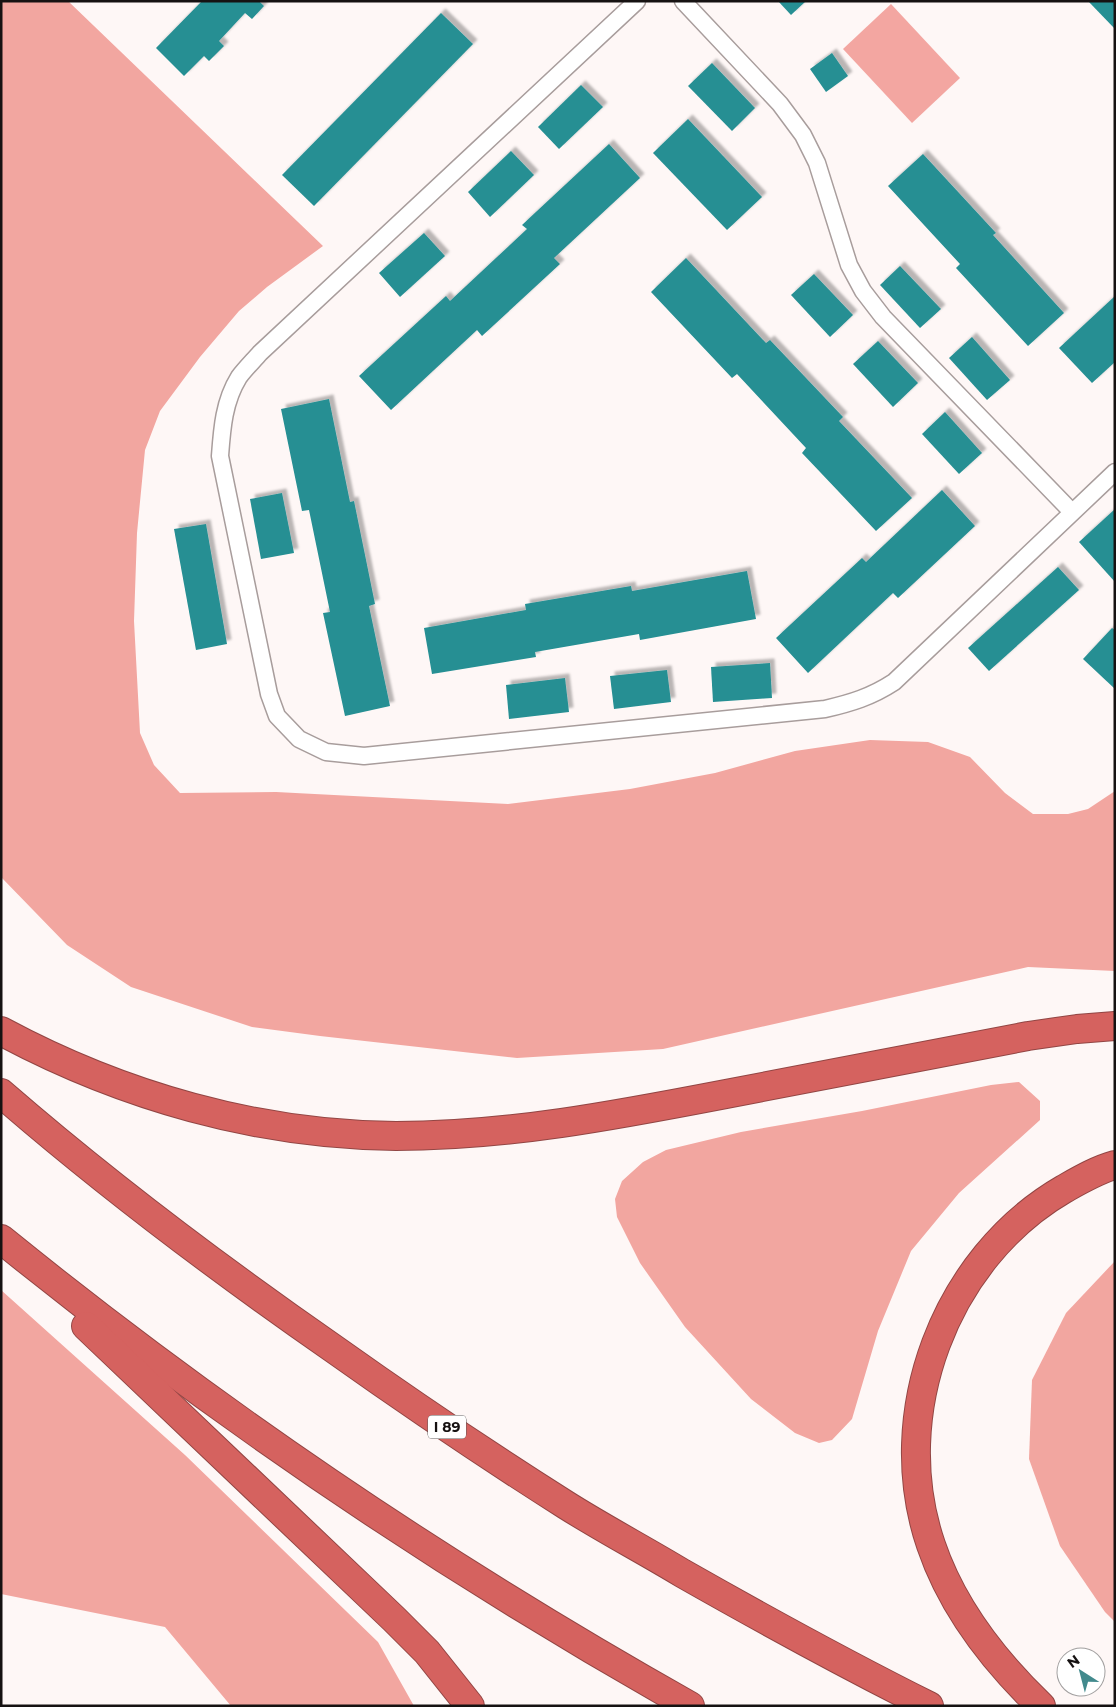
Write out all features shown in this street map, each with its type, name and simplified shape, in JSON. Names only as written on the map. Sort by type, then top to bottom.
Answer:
[{"type":"highway","points":[[1,1031],[77,1068],[122,1086],[183,1105],[271,1125],[394,1136],[494,1131],[603,1117],[1011,1040],[1077,1029],[1115,1026]]},
{"type":"highway","name":"I 89","points":[[1,1093],[194,1248],[285,1315],[472,1443],[568,1506],[666,1563],[773,1624],[928,1706]]},
{"type":"highway","points":[[1041,1706],[980,1638],[945,1578],[931,1545],[917,1485],[917,1424],[922,1392],[942,1326],[958,1294],[978,1265],[1025,1216],[1052,1196],[1079,1180],[1115,1164]]},
{"type":"highway","points":[[1,1239],[73,1297],[163,1365],[338,1488],[559,1630],[690,1706]]},
{"type":"highway","points":[[1,1246],[394,1619],[427,1652],[470,1706]]},
{"type":"lane","points":[[637,1],[260,354],[240,376],[228,398],[222,425],[220,456],[268,694],[277,716],[299,739],[326,752],[364,756],[825,709],[855,702],[878,692],[894,682],[1115,472]]},
{"type":"lane","points":[[683,1],[780,104],[803,135],[817,163],[849,265],[863,291],[883,317],[1072,512]]},
{"type":"shaded area","points":[[1,1],[68,1],[323,246],[267,287],[239,311],[200,357],[160,411],[145,450],[137,533],[134,621],[140,733],[154,765],[180,793],[276,792],[508,804],[630,789],[715,773],[795,751],[870,740],[928,742],[970,757],[1005,793],[1033,814],[1068,814],[1088,809],[1115,791],[1115,971],[1028,967],[663,1049],[517,1058],[252,1027],[131,987],[67,945],[1,877]]},
{"type":"shaded area","points":[[891,4],[960,78],[912,123],[843,49]]},
{"type":"shaded area","points":[[1019,1082],[1040,1101],[1040,1120],[959,1193],[911,1251],[878,1331],[852,1419],[832,1440],[819,1443],[795,1433],[751,1399],[685,1327],[640,1263],[617,1217],[615,1199],[622,1181],[643,1162],[666,1150],[741,1132],[862,1111],[991,1085]]},
{"type":"shaded area","points":[[1115,1261],[1115,1622],[1105,1612],[1060,1546],[1029,1459],[1032,1380],[1066,1313]]},
{"type":"shaded area","points":[[1,1290],[185,1455],[378,1642],[414,1706],[231,1706],[165,1627],[1,1594]]},
{"type":"building","points":[[202,1],[259,1],[264,6],[252,19],[245,13],[219,41],[224,46],[209,61],[204,56],[184,76],[156,48]]},
{"type":"building","points":[[778,1],[806,1],[791,15]]},
{"type":"building","points":[[1088,1],[1115,1],[1115,29]]},
{"type":"building","points":[[441,13],[473,44],[314,206],[282,175]]},
{"type":"building","points":[[832,53],[848,76],[826,92],[810,69]]},
{"type":"building","points":[[712,63],[755,108],[732,131],[688,86]]},
{"type":"building","points":[[581,85],[603,107],[559,149],[538,127]]},
{"type":"building","points":[[688,119],[762,197],[727,230],[653,153]]},
{"type":"building","points":[[609,144],[640,178],[554,258],[560,264],[482,336],[477,330],[391,410],[359,376],[446,296],[450,301],[527,229],[522,225]]},
{"type":"building","points":[[511,151],[534,175],[490,217],[468,192]]},
{"type":"building","points":[[923,154],[996,233],[993,235],[1064,313],[1028,346],[956,268],[960,264],[888,186]]},
{"type":"building","points":[[424,233],[445,256],[400,297],[379,273]]},
{"type":"building","points":[[686,258],[766,343],[770,340],[843,417],[839,421],[912,498],[876,531],[802,453],[806,448],[737,374],[732,378],[651,292]]},
{"type":"building","points":[[900,266],[941,309],[920,328],[880,285]]},
{"type":"building","points":[[814,274],[853,315],[830,337],[791,295]]},
{"type":"building","points":[[1115,296],[1115,362],[1092,383],[1059,348]]},
{"type":"building","points":[[972,337],[1010,380],[987,400],[949,358]]},
{"type":"building","points":[[878,341],[918,383],[893,407],[853,364]]},
{"type":"building","points":[[329,399],[350,502],[354,501],[375,604],[369,606],[390,706],[345,716],[323,613],[330,612],[309,510],[302,511],[281,409]]},
{"type":"building","points":[[945,412],[982,453],[959,474],[922,434]]},
{"type":"building","points":[[942,490],[975,526],[898,598],[893,593],[808,673],[776,638],[862,558],[866,562]]},
{"type":"building","points":[[282,493],[294,553],[261,559],[250,499]]},
{"type":"building","points":[[1115,509],[1115,582],[1079,542]]},
{"type":"building","points":[[206,524],[227,644],[196,650],[174,529]]},
{"type":"building","points":[[1058,567],[1079,590],[989,671],[968,648]]},
{"type":"building","points":[[747,571],[756,619],[640,640],[639,634],[535,652],[536,657],[432,674],[424,628],[526,610],[525,604],[631,586],[632,591]]},
{"type":"building","points":[[1112,628],[1115,630],[1115,689],[1083,659]]},
{"type":"building","points":[[770,663],[772,698],[713,702],[711,667]]},
{"type":"building","points":[[667,670],[671,702],[614,709],[610,676]]},
{"type":"building","points":[[565,678],[569,712],[509,719],[506,685]]}]
